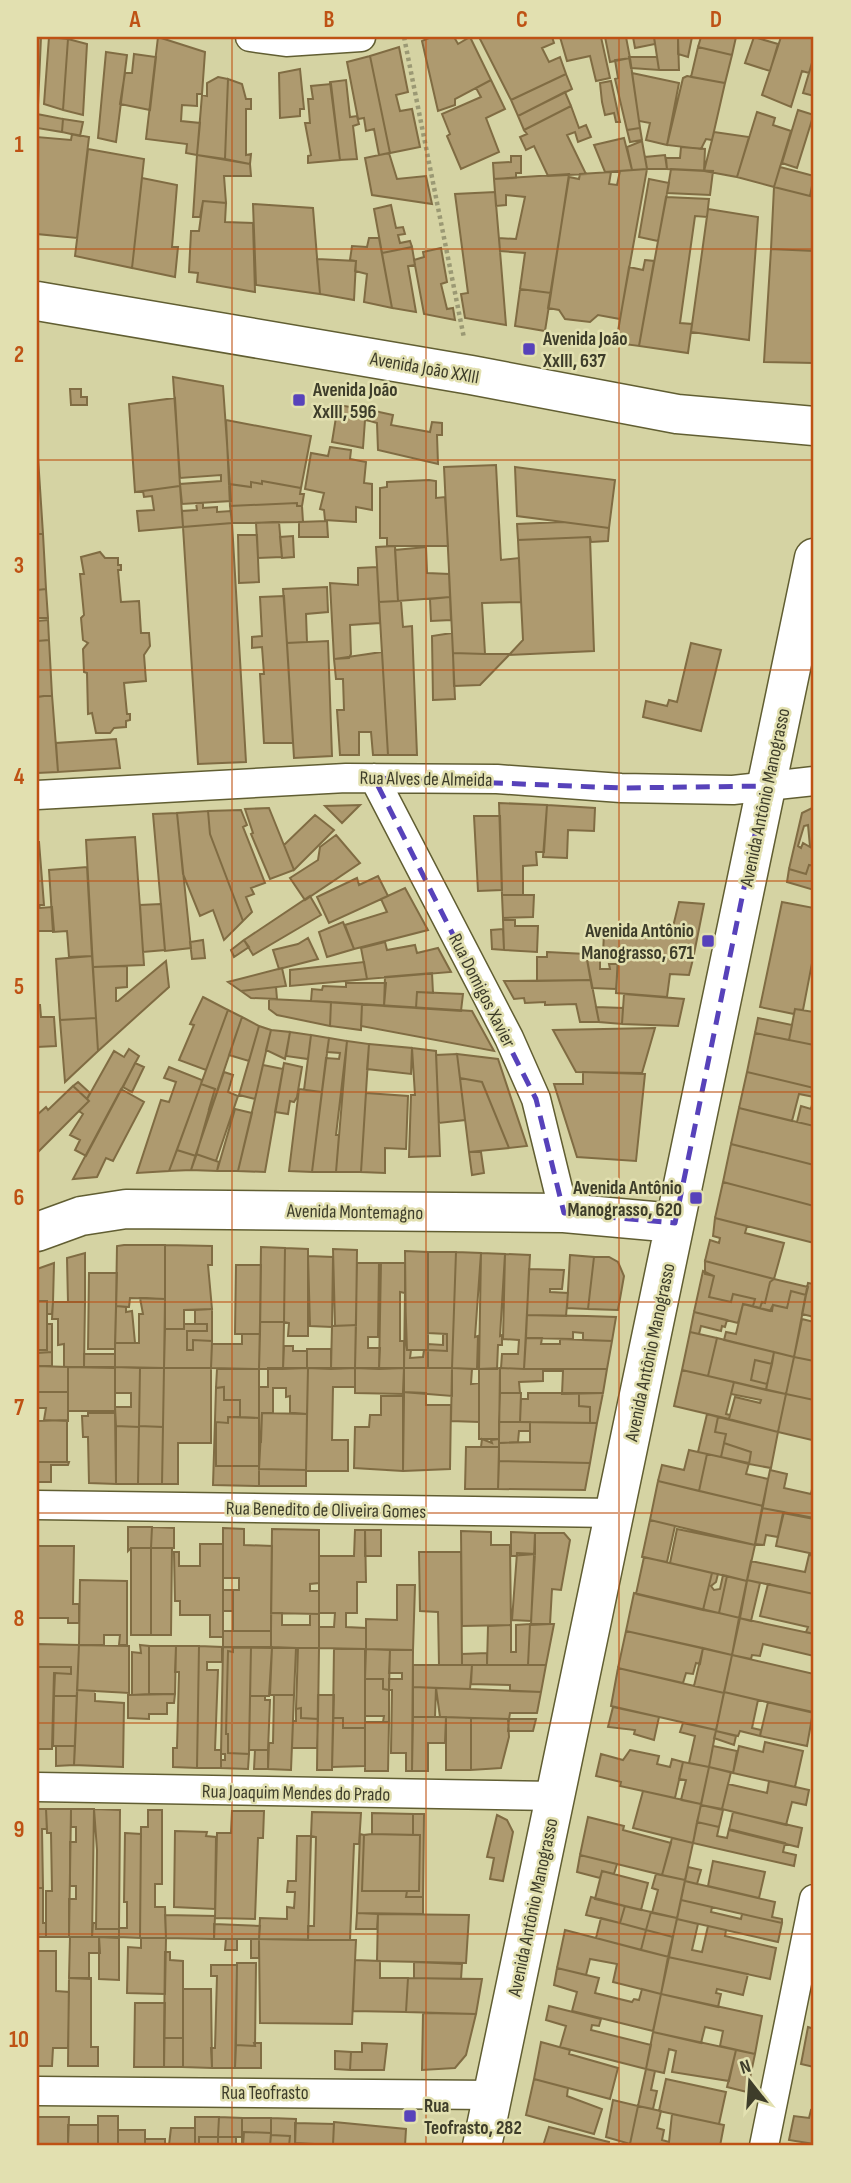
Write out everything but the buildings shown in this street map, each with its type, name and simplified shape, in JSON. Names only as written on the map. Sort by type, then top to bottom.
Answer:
[{"type":"street","points":[[250,37],[286,42],[361,37]]},
{"type":"street","name":"Avenida João XXIII","points":[[37,301],[471,375],[677,414],[814,426]]},
{"type":"street","name":"Avenida Antônio Manograsso","points":[[482,2146],[765,786],[792,674],[814,558]]},
{"type":"street","name":"Rua Alves de Almeida","points":[[37,795],[374,778],[497,779],[635,788],[733,790],[814,781]]},
{"type":"street","name":"Rua Domigos Xavier","points":[[374,778],[503,1027],[536,1099],[564,1213]]},
{"type":"street","name":"Avenida Montemagno","points":[[37,1232],[81,1216],[126,1209],[564,1213],[676,1223]]},
{"type":"street","name":"Rua Benedito de Oliveira Gomes","points":[[37,1505],[614,1513]]},
{"type":"street","name":"Rua Joaquim Mendes do Prado","points":[[37,1787],[555,1796]]},
{"type":"street","points":[[764,2146],[814,1899]]},
{"type":"street","name":"Rua Teofrasto","points":[[37,2091],[493,2095]]},
{"type":"path","points":[[404,37],[471,375]]},
{"type":"highlighted area","points":[[374,778],[621,788],[765,786],[675,1223],[564,1213],[536,1099]]},
{"type":"place","name":"Avenida João XxIII, 637","points":[[529,349]]},
{"type":"place","name":"Avenida João XxIII, 596","points":[[299,400]]},
{"type":"place","name":"Avenida Antônio Manograsso, 671","points":[[708,941]]},
{"type":"place","name":"Avenida Antônio Manograsso, 620","points":[[696,1198]]},
{"type":"place","name":"Rua Teofrasto, 282","points":[[410,2116]]}]
